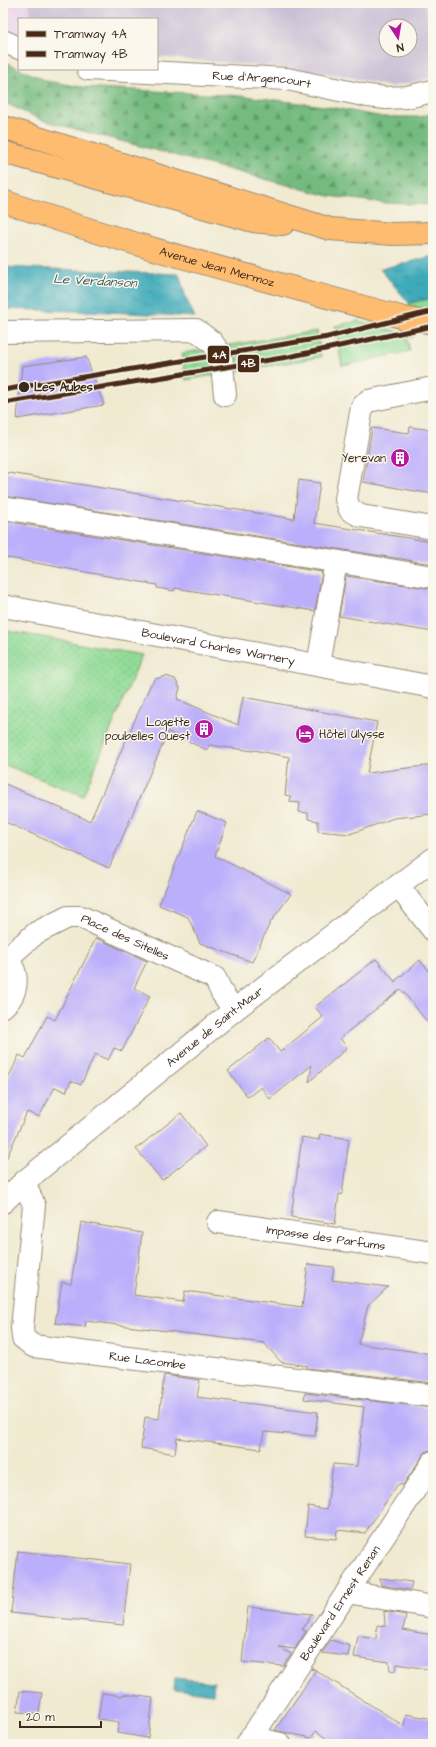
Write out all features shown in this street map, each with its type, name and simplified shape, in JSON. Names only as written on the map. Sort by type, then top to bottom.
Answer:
[{"type":"main road","points":[[3,127],[330,228]]},
{"type":"main road","points":[[3,152],[254,221],[393,234],[433,233]]},
{"type":"main road","name":"Avenue Jean Mermoz","points":[[3,201],[61,222],[140,245],[404,318],[433,323]]},
{"type":"street","points":[[3,41],[18,48]]},
{"type":"street","name":"Rue d'Argencourt","points":[[108,70],[287,79],[368,96],[386,98],[407,97],[433,91]]},
{"type":"street","points":[[3,332],[196,330],[212,342],[221,355],[225,395]]},
{"type":"street","points":[[433,388],[368,401],[362,407],[346,499],[350,510],[361,516],[433,528]]},
{"type":"street","points":[[3,508],[433,577]]},
{"type":"street","points":[[318,665],[336,562]]},
{"type":"street","name":"Boulevard Charles Warnery","points":[[3,606],[433,688]]},
{"type":"street","name":"Avenue de Saint-Maur","points":[[10,1193],[234,1010],[433,859]]},
{"type":"street","points":[[398,886],[433,930]]},
{"type":"street","name":"Place des Sitelles","points":[[3,1006],[8,1003],[13,995],[16,985],[16,976],[12,966],[5,958],[36,933],[68,917],[81,917],[215,978],[222,993],[234,1010]]},
{"type":"street","name":"Rue Lacombe","points":[[10,1193],[34,1205],[22,1328],[23,1338],[33,1346],[433,1396]]},
{"type":"street","name":"Impasse des Parfums","points":[[218,1222],[433,1253]]},
{"type":"street","name":"Boulevard Ernest Renan","points":[[249,1740],[433,1462]]},
{"type":"street","points":[[347,1592],[433,1607]]},
{"type":"street","points":[[249,1740],[280,1744]]},
{"type":"shaded area","points":[[3,3],[28,3],[33,18],[18,18],[18,38],[3,30]]},
{"type":"shaded area","points":[[28,3],[424,3],[433,27],[433,78],[390,87],[340,75],[267,66],[158,57],[158,18],[33,18]]},
{"type":"green space","points":[[3,61],[18,68],[18,70],[23,70],[47,81],[80,87],[244,96],[324,106],[383,117],[420,117],[433,113],[433,205],[383,203],[329,196],[41,120],[3,102]]},
{"type":"green space","points":[[433,298],[433,311],[409,308],[409,303]]},
{"type":"green space","points":[[358,321],[414,336],[407,339],[410,351],[342,366],[335,326]]},
{"type":"green space","points":[[317,331],[321,357],[232,372],[224,346]]},
{"type":"green space","points":[[208,349],[215,365],[214,375],[186,380],[182,353]]},
{"type":"green space","points":[[3,630],[142,655],[83,796],[3,764]]},
{"type":"water","points":[[433,256],[433,298],[409,303],[380,269]]},
{"type":"water","name":"Le Verdanson","points":[[3,267],[179,274],[186,298],[195,317],[111,312],[3,309]]},
{"type":"water","points":[[175,1678],[214,1682],[213,1694],[174,1689]]},
{"type":"building","points":[[86,357],[104,405],[17,419],[22,366]]},
{"type":"building","name":"Yerevan","points":[[410,427],[433,430],[433,494],[363,482],[372,428],[409,433]]},
{"type":"building","points":[[3,472],[294,519],[299,480],[320,483],[314,523],[433,542],[433,564],[3,496]]},
{"type":"building","points":[[3,521],[322,572],[315,611],[175,588],[174,591],[157,588],[157,585],[3,557]]},
{"type":"building","points":[[346,576],[433,589],[433,632],[339,616]]},
{"type":"building","points":[[166,676],[175,679],[180,688],[177,699],[238,725],[243,697],[377,722],[367,773],[433,765],[433,814],[394,818],[350,834],[318,831],[318,821],[308,819],[308,813],[299,812],[300,803],[290,802],[291,796],[285,795],[289,757],[254,750],[209,745],[207,750],[168,732],[109,868],[3,821],[3,783],[90,821],[150,686],[155,679]]},
{"type":"building","points":[[197,811],[227,823],[215,856],[291,894],[270,923],[252,962],[200,943],[188,917],[159,905]]},
{"type":"building","points":[[96,938],[147,961],[134,988],[150,996],[122,1051],[114,1048],[108,1060],[95,1054],[81,1085],[71,1081],[66,1092],[55,1087],[39,1117],[27,1112],[3,1166],[3,1090],[19,1055],[25,1058],[47,1016],[55,1020]]},
{"type":"building","points":[[376,959],[396,983],[395,981],[420,960],[433,976],[433,1029],[401,989],[340,1038],[347,1048],[309,1082],[312,1065],[270,1099],[261,1087],[248,1097],[228,1071],[269,1038],[280,1052],[323,1017],[315,1007]]},
{"type":"building","points":[[181,1113],[206,1146],[162,1180],[136,1149]]},
{"type":"building","points":[[320,1134],[349,1139],[342,1195],[339,1194],[335,1224],[291,1217],[302,1137],[319,1140]]},
{"type":"building","points":[[81,1222],[142,1233],[134,1295],[183,1302],[185,1291],[302,1307],[308,1264],[334,1267],[332,1280],[388,1287],[368,1306],[358,1344],[433,1354],[433,1383],[307,1368],[308,1366],[281,1362],[264,1343],[86,1321],[85,1327],[55,1323],[62,1282],[71,1284]]},
{"type":"building","points":[[164,1375],[200,1380],[197,1397],[318,1412],[315,1436],[264,1432],[261,1449],[177,1438],[175,1454],[141,1448],[145,1417],[159,1419]]},
{"type":"building","points":[[305,1393],[433,1408],[433,1450],[427,1451],[423,1455],[403,1485],[398,1484],[365,1533],[337,1530],[336,1539],[305,1536],[308,1506],[327,1509],[333,1464],[357,1466],[364,1407],[304,1399]]},
{"type":"building","points":[[18,1551],[130,1564],[123,1625],[11,1613]]},
{"type":"building","points":[[380,1578],[412,1582],[410,1590],[381,1585]]},
{"type":"building","points":[[248,1607],[312,1614],[302,1630],[306,1631],[295,1649],[279,1647],[291,1654],[283,1666],[242,1662]]},
{"type":"building","points":[[384,1611],[406,1615],[403,1630],[433,1635],[433,1670],[397,1664],[395,1671],[390,1670],[389,1662],[354,1657],[358,1636],[376,1639],[377,1625],[385,1626]]},
{"type":"building","points":[[331,1640],[350,1646],[348,1656],[322,1653]]},
{"type":"building","points":[[316,1670],[404,1726],[406,1714],[433,1719],[433,1744],[339,1744],[331,1742],[316,1731],[311,1738],[275,1730]]},
{"type":"building","points":[[20,1691],[42,1693],[39,1713],[17,1712]]},
{"type":"building","points":[[102,1693],[153,1698],[148,1738],[117,1733],[119,1722],[98,1719]]},
{"type":"tram line","name":"4A","points":[[3,390],[328,337],[433,311]]},
{"type":"tram line","name":"4B","points":[[3,403],[288,357],[433,326]]},
{"type":"place","name":"Les Aubes","points":[[24,387]]},
{"type":"place","name":"Yerevan","points":[[400,458]]},
{"type":"place","name":"Logette poubelles Ouest","points":[[204,729]]},
{"type":"place","name":"Hôtel Ulysse","points":[[305,734]]}]
